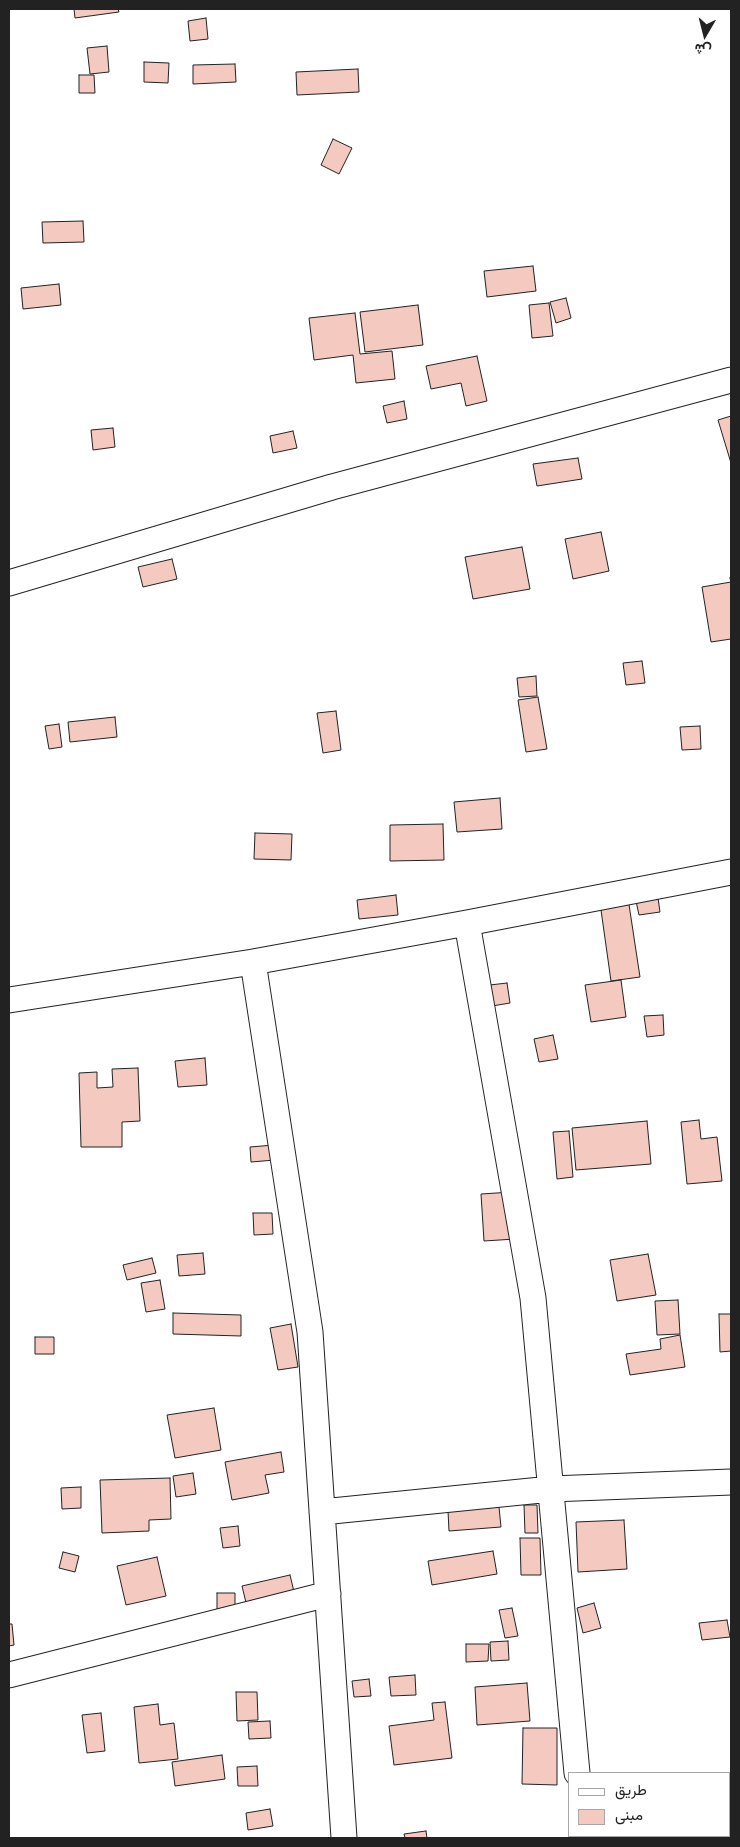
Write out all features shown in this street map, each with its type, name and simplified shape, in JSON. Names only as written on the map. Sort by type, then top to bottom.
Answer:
[{"type":"street","points":[[9,584],[332,487],[731,380]]},
{"type":"street","points":[[9,1000],[253,962],[731,872]]},
{"type":"street","points":[[467,923],[533,1298],[577,1772]]},
{"type":"street","points":[[253,962],[310,1332],[344,1838]]},
{"type":"street","points":[[322,1512],[551,1489],[731,1482]]},
{"type":"street","points":[[9,1675],[328,1594]]},
{"type":"building","points":[[74,9],[118,9],[119,12],[75,18]]},
{"type":"building","points":[[206,18],[208,39],[190,41],[188,21]]},
{"type":"building","points":[[107,46],[109,72],[90,74],[87,48]]},
{"type":"building","points":[[144,62],[169,63],[168,83],[144,82]]},
{"type":"building","points":[[235,64],[236,82],[193,84],[193,65]]},
{"type":"building","points":[[358,69],[359,92],[297,95],[296,72]]},
{"type":"building","points":[[79,75],[94,75],[95,93],[79,93]]},
{"type":"building","points":[[333,139],[352,148],[339,174],[321,165]]},
{"type":"building","points":[[83,221],[84,242],[43,243],[42,222]]},
{"type":"building","points":[[533,266],[536,291],[487,297],[484,271]]},
{"type":"building","points":[[59,284],[61,305],[23,309],[21,288]]},
{"type":"building","points":[[566,298],[571,318],[556,323],[550,302]]},
{"type":"building","points":[[549,303],[553,336],[532,338],[529,305]]},
{"type":"building","points":[[418,305],[423,345],[365,352],[360,312]]},
{"type":"building","points":[[355,313],[360,354],[392,351],[395,379],[356,383],[353,355],[314,360],[309,318]]},
{"type":"building","points":[[477,356],[487,401],[466,406],[461,383],[431,389],[426,366]]},
{"type":"building","points":[[404,401],[407,419],[387,423],[383,406]]},
{"type":"building","points":[[731,416],[731,463],[718,420]]},
{"type":"building","points":[[113,428],[115,447],[93,450],[91,430]]},
{"type":"building","points":[[293,431],[297,448],[273,453],[270,436]]},
{"type":"building","points":[[578,458],[582,479],[537,486],[533,464]]},
{"type":"building","points":[[601,532],[609,571],[573,579],[565,539]]},
{"type":"building","points":[[522,547],[530,589],[473,599],[465,557]]},
{"type":"building","points":[[172,559],[177,579],[143,587],[138,567]]},
{"type":"building","points":[[731,582],[731,639],[711,642],[702,587]]},
{"type":"building","points":[[642,661],[645,683],[626,685],[623,663]]},
{"type":"building","points":[[536,676],[537,696],[519,697],[517,678]]},
{"type":"building","points":[[538,697],[547,749],[526,752],[518,700]]},
{"type":"building","points":[[336,711],[341,750],[323,753],[317,713]]},
{"type":"building","points":[[115,717],[117,737],[70,742],[68,722]]},
{"type":"building","points":[[59,724],[62,747],[49,749],[45,726]]},
{"type":"building","points":[[700,726],[701,749],[682,750],[680,727]]},
{"type":"building","points":[[500,798],[502,829],[457,832],[454,802]]},
{"type":"building","points":[[443,824],[444,860],[390,861],[390,825]]},
{"type":"building","points":[[255,833],[292,834],[291,860],[254,859]]},
{"type":"building","points":[[396,895],[398,915],[359,919],[357,900]]},
{"type":"building","points":[[628,898],[640,977],[611,981],[600,903]]},
{"type":"building","points":[[658,898],[660,912],[639,915],[636,901]]},
{"type":"building","points":[[621,980],[626,1017],[591,1022],[585,985]]},
{"type":"building","points":[[507,983],[510,1003],[492,1006],[490,985]]},
{"type":"building","points":[[663,1015],[664,1035],[647,1037],[644,1016]]},
{"type":"building","points":[[553,1035],[558,1059],[539,1062],[534,1039]]},
{"type":"building","points":[[205,1058],[207,1085],[178,1087],[175,1061]]},
{"type":"building","points":[[138,1068],[140,1121],[122,1122],[122,1147],[81,1147],[79,1073],[97,1072],[97,1088],[113,1087],[112,1069]]},
{"type":"building","points":[[699,1120],[701,1139],[717,1137],[722,1181],[687,1184],[681,1122]]},
{"type":"building","points":[[647,1121],[651,1164],[576,1170],[572,1128]]},
{"type":"building","points":[[569,1131],[573,1177],[557,1179],[553,1132]]},
{"type":"building","points":[[274,1145],[275,1160],[251,1162],[250,1147]]},
{"type":"building","points":[[512,1192],[515,1239],[484,1241],[481,1194]]},
{"type":"building","points":[[253,1213],[272,1213],[273,1234],[254,1235]]},
{"type":"building","points":[[203,1253],[205,1274],[179,1276],[177,1255]]},
{"type":"building","points":[[648,1254],[656,1295],[617,1301],[610,1260]]},
{"type":"building","points":[[152,1258],[156,1273],[127,1280],[123,1265]]},
{"type":"building","points":[[160,1280],[165,1309],[146,1312],[141,1283]]},
{"type":"building","points":[[678,1300],[680,1334],[657,1335],[655,1301]]},
{"type":"building","points":[[173,1313],[241,1315],[241,1336],[173,1334]]},
{"type":"building","points":[[719,1314],[731,1314],[731,1351],[720,1352]]},
{"type":"building","points":[[291,1324],[298,1367],[278,1370],[270,1328]]},
{"type":"building","points":[[680,1335],[685,1367],[630,1375],[626,1354],[661,1349],[660,1339]]},
{"type":"building","points":[[35,1337],[54,1337],[54,1354],[35,1354]]},
{"type":"building","points":[[214,1408],[221,1450],[175,1458],[167,1415]]},
{"type":"building","points":[[281,1452],[284,1472],[265,1475],[269,1493],[232,1500],[225,1462]]},
{"type":"building","points":[[193,1473],[196,1494],[176,1497],[173,1476]]},
{"type":"building","points":[[170,1478],[171,1519],[149,1520],[149,1531],[102,1533],[100,1480]]},
{"type":"building","points":[[81,1487],[81,1508],[62,1509],[61,1488]]},
{"type":"building","points":[[524,1505],[537,1505],[538,1533],[525,1533]]},
{"type":"building","points":[[499,1507],[501,1527],[449,1531],[448,1511]]},
{"type":"building","points":[[624,1520],[627,1569],[578,1572],[576,1522]]},
{"type":"building","points":[[238,1526],[240,1546],[223,1548],[220,1528]]},
{"type":"building","points":[[520,1538],[540,1538],[541,1575],[521,1575]]},
{"type":"building","points":[[493,1551],[497,1574],[432,1585],[428,1561]]},
{"type":"building","points":[[63,1552],[79,1556],[75,1572],[59,1568]]},
{"type":"building","points":[[157,1557],[166,1596],[126,1605],[117,1566]]},
{"type":"building","points":[[290,1575],[295,1596],[247,1607],[242,1586]]},
{"type":"building","points":[[217,1593],[235,1593],[235,1610],[217,1610]]},
{"type":"building","points":[[594,1603],[601,1628],[583,1633],[577,1608]]},
{"type":"building","points":[[512,1608],[518,1636],[505,1638],[499,1610]]},
{"type":"building","points":[[727,1620],[730,1637],[702,1640],[699,1623]]},
{"type":"building","points":[[9,1624],[12,1624],[14,1645],[9,1646]]},
{"type":"building","points":[[508,1641],[509,1660],[491,1661],[490,1642]]},
{"type":"building","points":[[466,1644],[489,1644],[488,1661],[466,1662]]},
{"type":"building","points":[[415,1675],[416,1695],[391,1696],[389,1677]]},
{"type":"building","points":[[369,1679],[371,1696],[354,1697],[352,1681]]},
{"type":"building","points":[[527,1683],[530,1721],[477,1725],[475,1687]]},
{"type":"building","points":[[236,1692],[257,1692],[258,1720],[237,1721]]},
{"type":"building","points":[[445,1702],[452,1758],[394,1765],[389,1726],[434,1720],[432,1703]]},
{"type":"building","points":[[158,1704],[160,1725],[174,1723],[178,1759],[139,1763],[134,1707]]},
{"type":"building","points":[[101,1713],[105,1751],[87,1753],[82,1715]]},
{"type":"building","points":[[270,1721],[271,1738],[249,1739],[248,1722]]},
{"type":"building","points":[[523,1728],[557,1728],[557,1785],[522,1784]]},
{"type":"building","points":[[222,1755],[225,1779],[175,1786],[172,1762]]},
{"type":"building","points":[[257,1766],[258,1786],[238,1786],[237,1767]]},
{"type":"building","points":[[270,1809],[273,1826],[248,1830],[246,1813]]},
{"type":"building","points":[[426,1831],[427,1838],[405,1838],[404,1834]]}]
